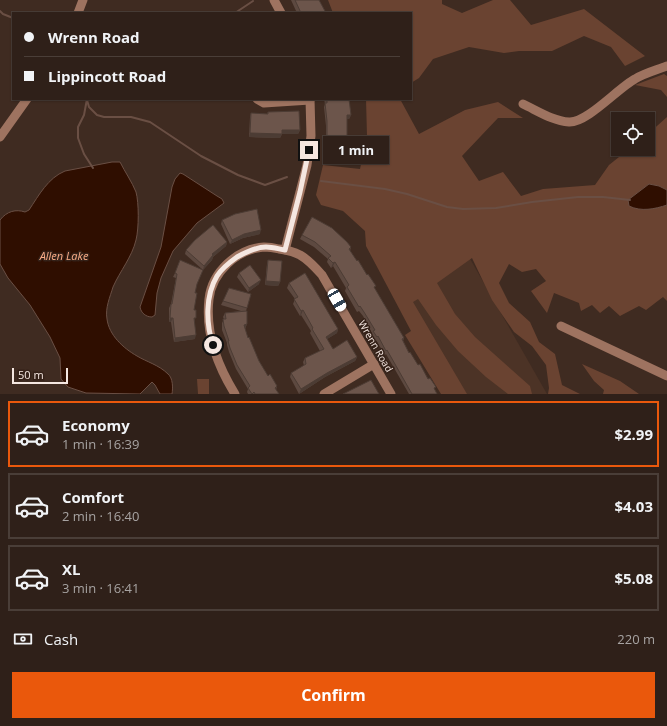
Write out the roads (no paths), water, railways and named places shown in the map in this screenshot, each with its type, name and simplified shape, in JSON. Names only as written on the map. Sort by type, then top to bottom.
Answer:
[{"type":"street","points":[[78,12],[83,0]]},
{"type":"street","points":[[274,0],[280,12]]},
{"type":"street","points":[[523,104],[557,121],[571,122],[587,116],[624,86],[637,78],[667,66]]},
{"type":"street","points":[[0,137],[26,100]]},
{"type":"street","points":[[259,100],[264,103],[310,100],[311,136],[306,165],[285,250]]},
{"type":"street","name":"Wrenn Road","points":[[235,394],[224,375],[210,338],[208,319],[209,298],[217,276],[231,261],[247,251],[265,247],[285,250],[298,254],[312,263],[322,275],[391,394]]},
{"type":"street","points":[[561,326],[667,376]]},
{"type":"street","points":[[324,394],[374,364]]},
{"type":"water","name":"Allen Lake","points":[[112,162],[120,162],[133,184],[138,202],[138,222],[134,246],[113,287],[109,299],[107,307],[108,325],[114,336],[127,349],[137,356],[161,368],[170,376],[172,383],[172,394],[160,394],[152,382],[140,394],[86,393],[68,387],[61,379],[60,358],[50,337],[30,305],[8,278],[0,264],[0,220],[3,217],[12,212],[25,212],[29,210],[49,182],[59,174],[65,171]]},
{"type":"water","points":[[180,173],[222,199],[224,203],[197,223],[173,251],[161,278],[157,293],[155,315],[150,317],[143,313],[140,307],[161,247],[172,187],[175,179]]},
{"type":"water","points":[[649,184],[659,186],[667,190],[667,205],[648,209],[638,209],[629,206],[628,200]]},
{"type":"waterway","points":[[236,12],[253,1]]},
{"type":"waterway","points":[[0,11],[12,18]]},
{"type":"waterway","points":[[87,100],[84,115],[78,127],[78,138],[84,154],[93,168]]},
{"type":"waterway","points":[[87,100],[89,107],[97,115],[104,117],[131,117],[150,122],[201,156],[238,175],[265,185],[287,177]]},
{"type":"waterway","points":[[321,181],[385,189],[407,194],[447,207],[463,209],[496,208],[578,197],[603,197],[630,200]]}]
